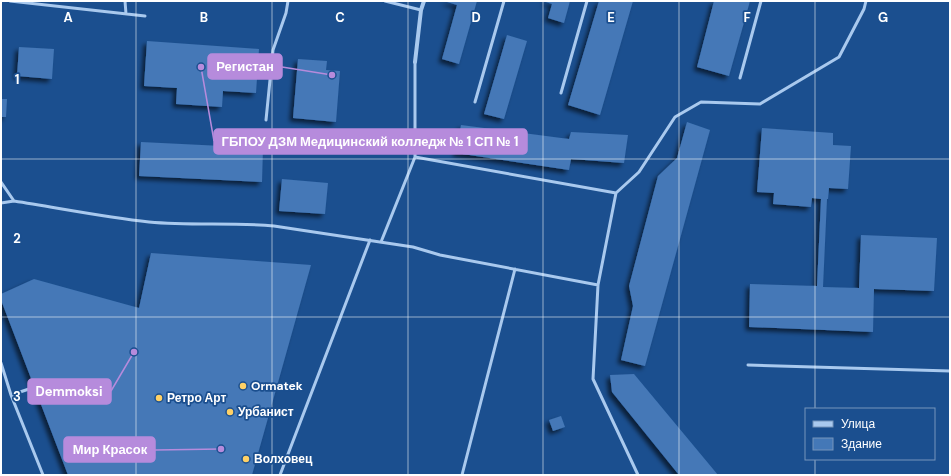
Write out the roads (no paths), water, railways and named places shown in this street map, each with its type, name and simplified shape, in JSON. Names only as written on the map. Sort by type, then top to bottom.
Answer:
[{"type":"street","points":[[415,62],[421,10],[424,1]]},
{"type":"lane","points":[[10,1],[145,16]]},
{"type":"lane","points":[[125,1],[126,14]]},
{"type":"lane","points":[[266,120],[273,50],[286,13],[288,1]]},
{"type":"lane","points":[[385,1],[421,10]]},
{"type":"lane","points":[[475,102],[504,1]]},
{"type":"lane","points":[[561,93],[587,1]]},
{"type":"lane","points":[[740,78],[761,1]]},
{"type":"lane","points":[[638,475],[593,379],[598,285],[616,193],[639,172],[675,117],[701,102],[760,104],[838,57],[864,9],[866,1]]},
{"type":"lane","points":[[381,242],[415,157],[415,62]]},
{"type":"lane","points":[[415,157],[616,193]]},
{"type":"lane","points":[[1,182],[14,201]]},
{"type":"lane","points":[[1,203],[14,201],[150,222],[260,225],[370,240],[413,247],[440,255],[598,285]]},
{"type":"lane","points":[[280,475],[370,240]]},
{"type":"lane","points":[[462,475],[515,269]]},
{"type":"lane","points":[[1,363],[11,395],[42,475]]},
{"type":"lane","points":[[748,365],[950,371]]},
{"type":"lane","points":[[11,395],[35,387]]},
{"type":"place","name":"ГБПОУ ДЗМ Медицинский колледж № 1 СП № 1","points":[[201,67]]},
{"type":"place","name":"Регистан","points":[[332,75]]},
{"type":"place","name":"Demmoksi","points":[[134,352]]},
{"type":"place","name":"Ormatek","points":[[243,386]]},
{"type":"place","name":"Ретро Арт","points":[[159,398]]},
{"type":"place","name":"Урбанист","points":[[230,412]]},
{"type":"place","name":"Мир Красок","points":[[221,449]]},
{"type":"place","name":"Волховец","points":[[246,459]]}]
